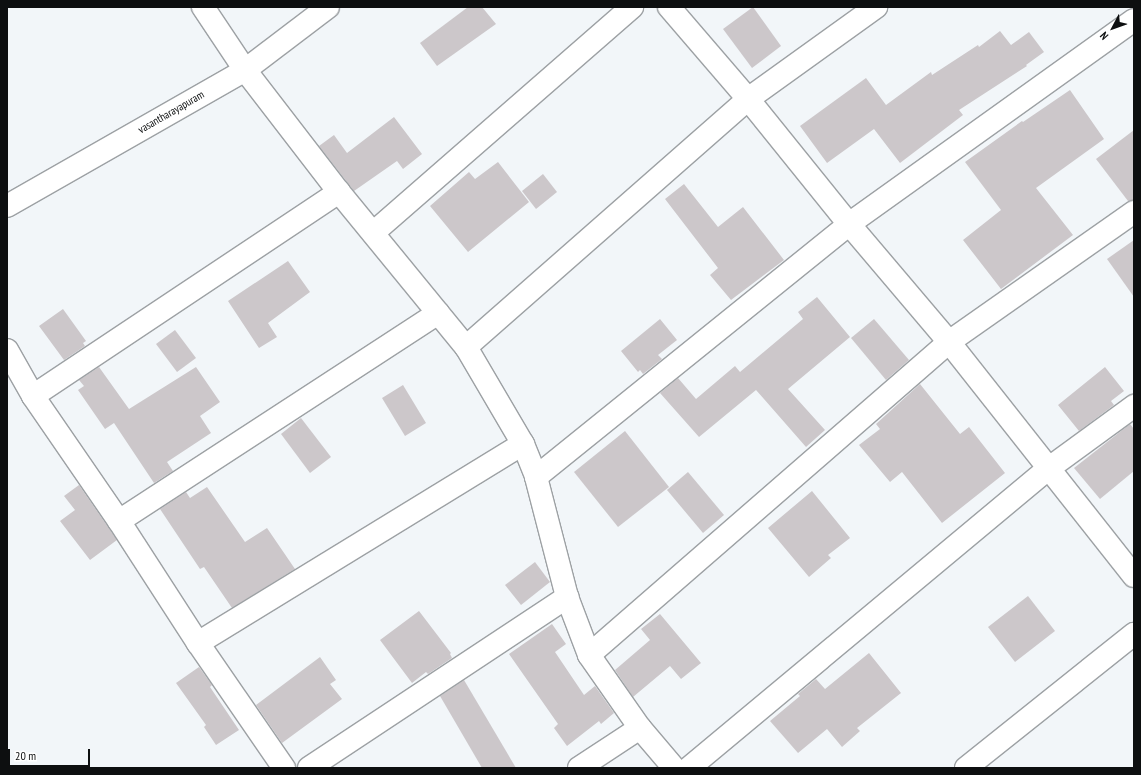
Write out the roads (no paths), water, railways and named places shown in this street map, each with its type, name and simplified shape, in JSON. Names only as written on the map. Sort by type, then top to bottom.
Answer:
[{"type":"street","points":[[203,7],[245,70],[339,192],[466,347],[523,444],[536,477],[567,597],[589,655],[640,728],[674,768]]},
{"type":"street","name":"vasantharayapuram","points":[[7,206],[245,70],[328,7]]},
{"type":"street","points":[[372,233],[632,7]]},
{"type":"street","points":[[669,7],[748,99],[849,224],[949,342],[1134,576]]},
{"type":"street","points":[[466,347],[748,99],[876,7]]},
{"type":"street","points":[[536,477],[849,224],[1134,20],[1124,7]]},
{"type":"street","points":[[33,396],[339,192]]},
{"type":"street","points":[[589,655],[949,342],[1134,212]]},
{"type":"street","points":[[119,521],[438,313]]},
{"type":"street","points":[[7,350],[33,396],[119,521],[198,643],[284,768]]},
{"type":"street","points":[[689,768],[1048,469],[1134,406]]},
{"type":"street","points":[[198,643],[523,444]]},
{"type":"street","points":[[309,768],[567,597]]},
{"type":"street","points":[[966,768],[1134,634]]},
{"type":"street","points":[[579,768],[640,728]]}]
